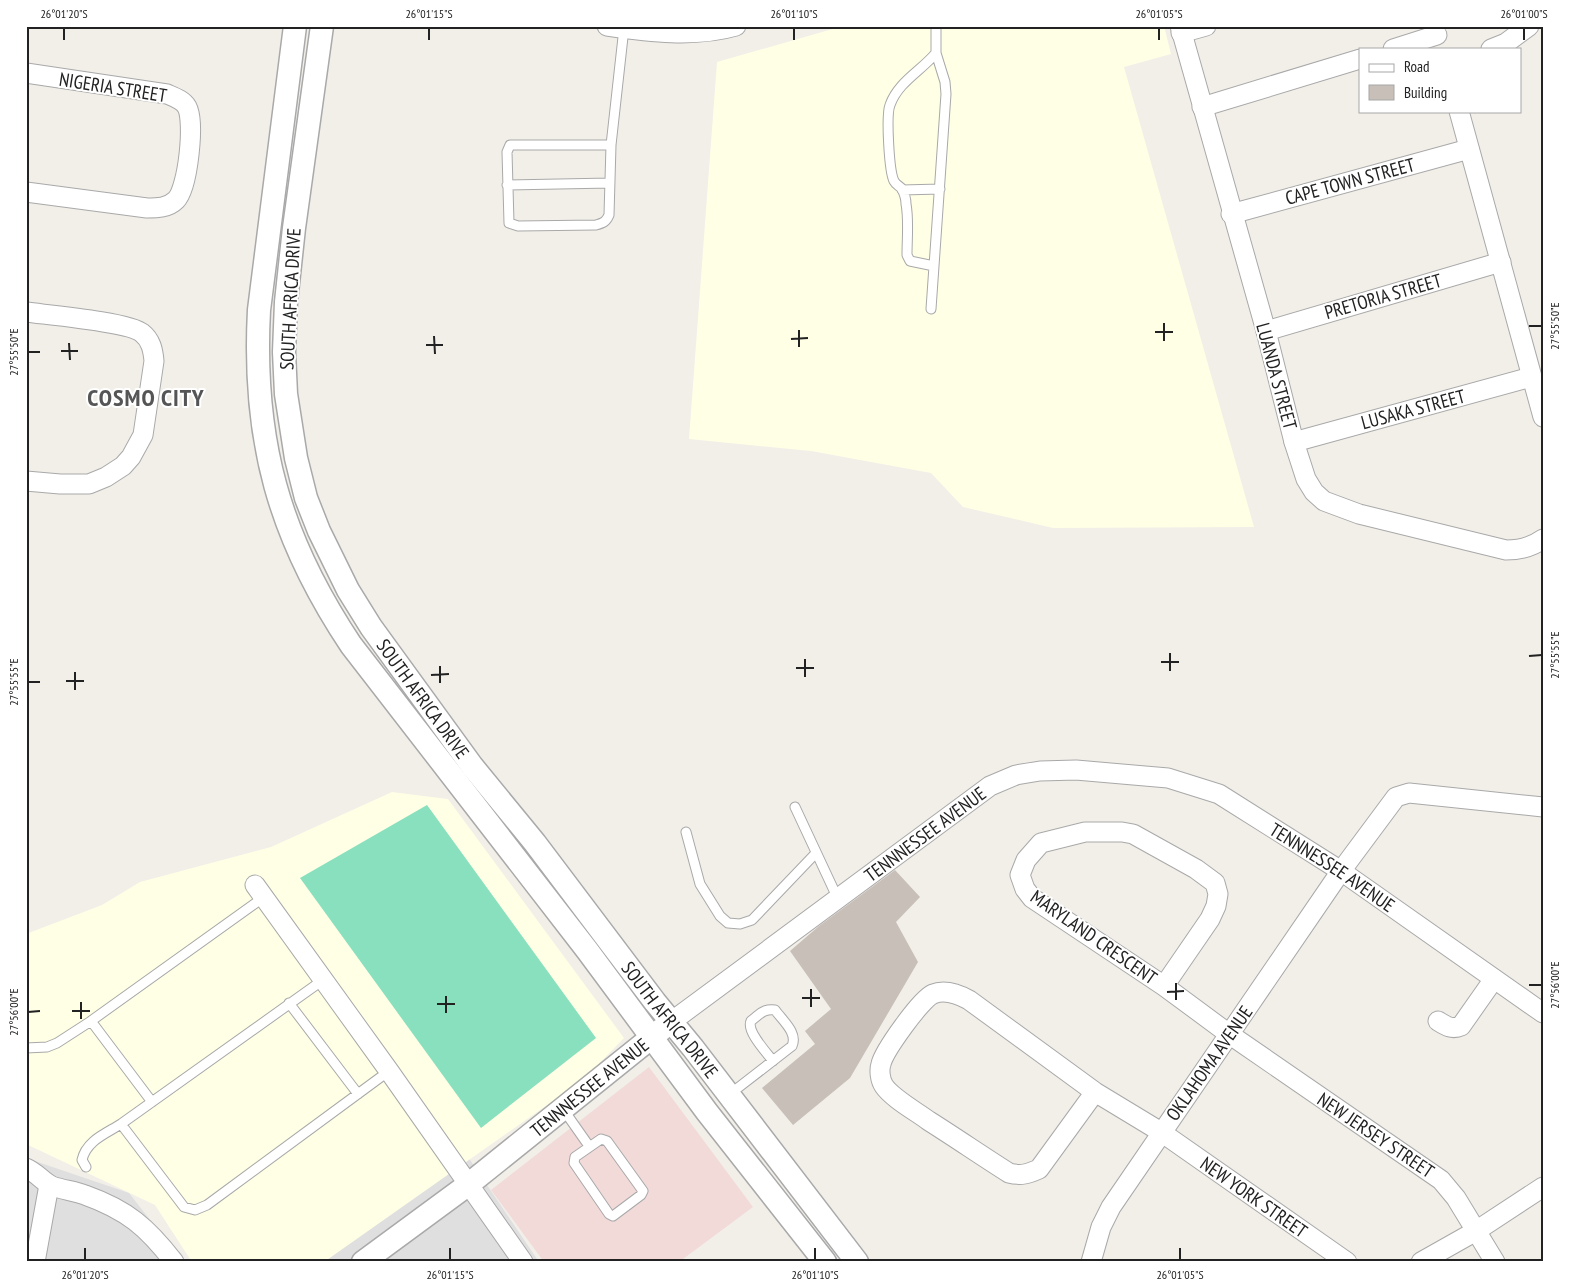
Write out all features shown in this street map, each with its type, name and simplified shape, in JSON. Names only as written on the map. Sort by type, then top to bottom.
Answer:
[{"type":"street","name":"SOUTH AFRICA DRIVE","points":[[295,26],[260,300],[257,345],[260,411],[278,497],[288,529],[318,593],[351,645],[582,943],[707,1112],[824,1262]]},
{"type":"street","name":"SOUTH AFRICA DRIVE","points":[[322,26],[294,228],[286,302],[284,352],[290,425],[296,458],[306,498],[319,531],[348,590],[371,627],[472,766],[535,843],[857,1262]]},
{"type":"street","points":[[616,27],[670,33],[723,30],[736,26]]},
{"type":"street","points":[[1181,30],[1206,26]]},
{"type":"street","points":[[1493,48],[1511,40],[1529,26]]},
{"type":"street","name":"LUANDA STREET","points":[[1181,30],[1231,214],[1266,331],[1294,442],[1306,479],[1314,492],[1324,501],[1359,514],[1506,550],[1526,548],[1543,539]]},
{"type":"street","points":[[1397,48],[1438,37]]},
{"type":"street","points":[[1202,107],[1359,59]]},
{"type":"street","name":"NIGERIA STREET","points":[[26,73],[167,94],[177,98],[186,106],[190,120],[186,179],[182,194],[174,202],[164,207],[147,208],[26,192]]},
{"type":"street","points":[[1459,112],[1543,417]]},
{"type":"street","name":"CAPE TOWN STREET","points":[[1231,214],[1469,149]]},
{"type":"street","name":"PRETORIA STREET","points":[[1266,331],[1501,262]]},
{"type":"street","points":[[26,312],[116,324],[136,329],[148,339],[154,360],[143,435],[131,457],[123,466],[89,484],[26,481]]},
{"type":"street","name":"LUSAKA STREET","points":[[1294,442],[1531,377]]},
{"type":"street","name":"TENNNESSEE AVENUE","points":[[363,1262],[469,1184],[671,1022],[990,786],[1016,775],[1040,771],[1076,770],[1168,778],[1219,794],[1341,871],[1543,1013]]},
{"type":"street","name":"OKLAHOMA AVENUE","points":[[1091,1262],[1101,1227],[1111,1206],[1341,871],[1396,797],[1409,793],[1543,807]]},
{"type":"street","name":"MARYLAND CRESCENT","points":[[1164,986],[1213,913],[1218,894],[1215,884],[1196,869],[1133,834],[1122,832],[1085,832],[1040,843],[1026,860],[1020,875],[1028,894],[1164,986],[1229,1034]]},
{"type":"street","points":[[259,891],[523,1262]]},
{"type":"street","points":[[1438,1021],[1446,1027],[1455,1028],[1461,1026],[1494,979]]},
{"type":"street","name":"NEW YORK STREET","points":[[1095,1092],[1039,1169],[1029,1174],[1018,1175],[1009,1173],[903,1103],[884,1086],[880,1075],[880,1064],[887,1050],[923,1001],[932,994],[942,992],[956,993],[969,1000],[1095,1092],[1161,1132],[1347,1262]]},
{"type":"street","name":"NEW JERSEY STREET","points":[[1229,1034],[1441,1180],[1456,1198],[1496,1262]]},
{"type":"street","points":[[26,1168],[49,1185],[85,1195],[126,1214],[150,1233],[174,1262]]},
{"type":"street","points":[[35,1262],[49,1185]]},
{"type":"street","points":[[1421,1262],[1476,1231],[1543,1187]]},
{"type":"lane","points":[[931,309],[946,94],[945,82],[936,53],[936,26]]},
{"type":"lane","points":[[611,145],[512,144],[508,147],[506,152],[508,219],[511,225],[596,225],[607,220],[610,183],[616,27]]},
{"type":"lane","points":[[934,266],[910,261],[907,255],[906,204],[902,190],[894,182],[890,165],[888,131],[890,106],[900,88],[936,53]]},
{"type":"lane","points":[[507,185],[610,183]]},
{"type":"lane","points":[[902,190],[940,189]]},
{"type":"lane","points":[[795,807],[838,899]]},
{"type":"lane","points":[[686,832],[700,884],[720,916],[728,923],[740,924],[752,920],[816,853]]},
{"type":"lane","points":[[26,1048],[47,1047],[58,1043],[92,1021],[259,891]]},
{"type":"lane","points":[[86,1167],[82,1160],[84,1151],[89,1144],[121,1124],[323,980]]},
{"type":"lane","points":[[289,1003],[358,1094]]},
{"type":"lane","points":[[729,1095],[773,1062],[792,1046],[795,1041],[793,1034],[775,1010],[768,1010],[762,1012],[751,1021],[750,1027],[753,1035],[773,1062]]},
{"type":"lane","points":[[92,1021],[152,1102]]},
{"type":"lane","points":[[121,1124],[184,1207],[195,1210],[208,1205],[389,1072]]},
{"type":"lane","points":[[562,1109],[588,1146]]},
{"type":"lane","points":[[600,1138],[607,1141],[643,1191],[642,1195],[615,1215],[609,1214],[574,1166],[575,1156],[588,1146],[600,1138]]},
{"type":"shaded area","points":[[843,26],[1164,26],[1171,54],[1124,67],[1254,527],[1053,528],[963,507],[931,473],[811,451],[689,439],[717,62]]},
{"type":"shaded area","points":[[392,792],[448,799],[624,1038],[584,1079],[324,1262],[192,1262],[155,1205],[26,1144],[26,934],[102,905],[140,882],[271,847]]},
{"type":"shaded area","points":[[649,1067],[753,1207],[679,1262],[544,1262],[491,1190]]},
{"type":"shaded area","points":[[464,1151],[539,1262],[318,1262]]},
{"type":"shaded area","points":[[26,1158],[129,1193],[183,1262],[26,1262]]},
{"type":"green space","points":[[427,805],[596,1038],[481,1128],[300,878]]},
{"type":"building","points":[[895,870],[920,897],[896,922],[918,962],[850,1078],[793,1125],[762,1088],[815,1044],[805,1031],[831,1009],[790,951],[819,926]]},
{"type":"district","name":"COSMO CITY","points":[[146,398]]}]
